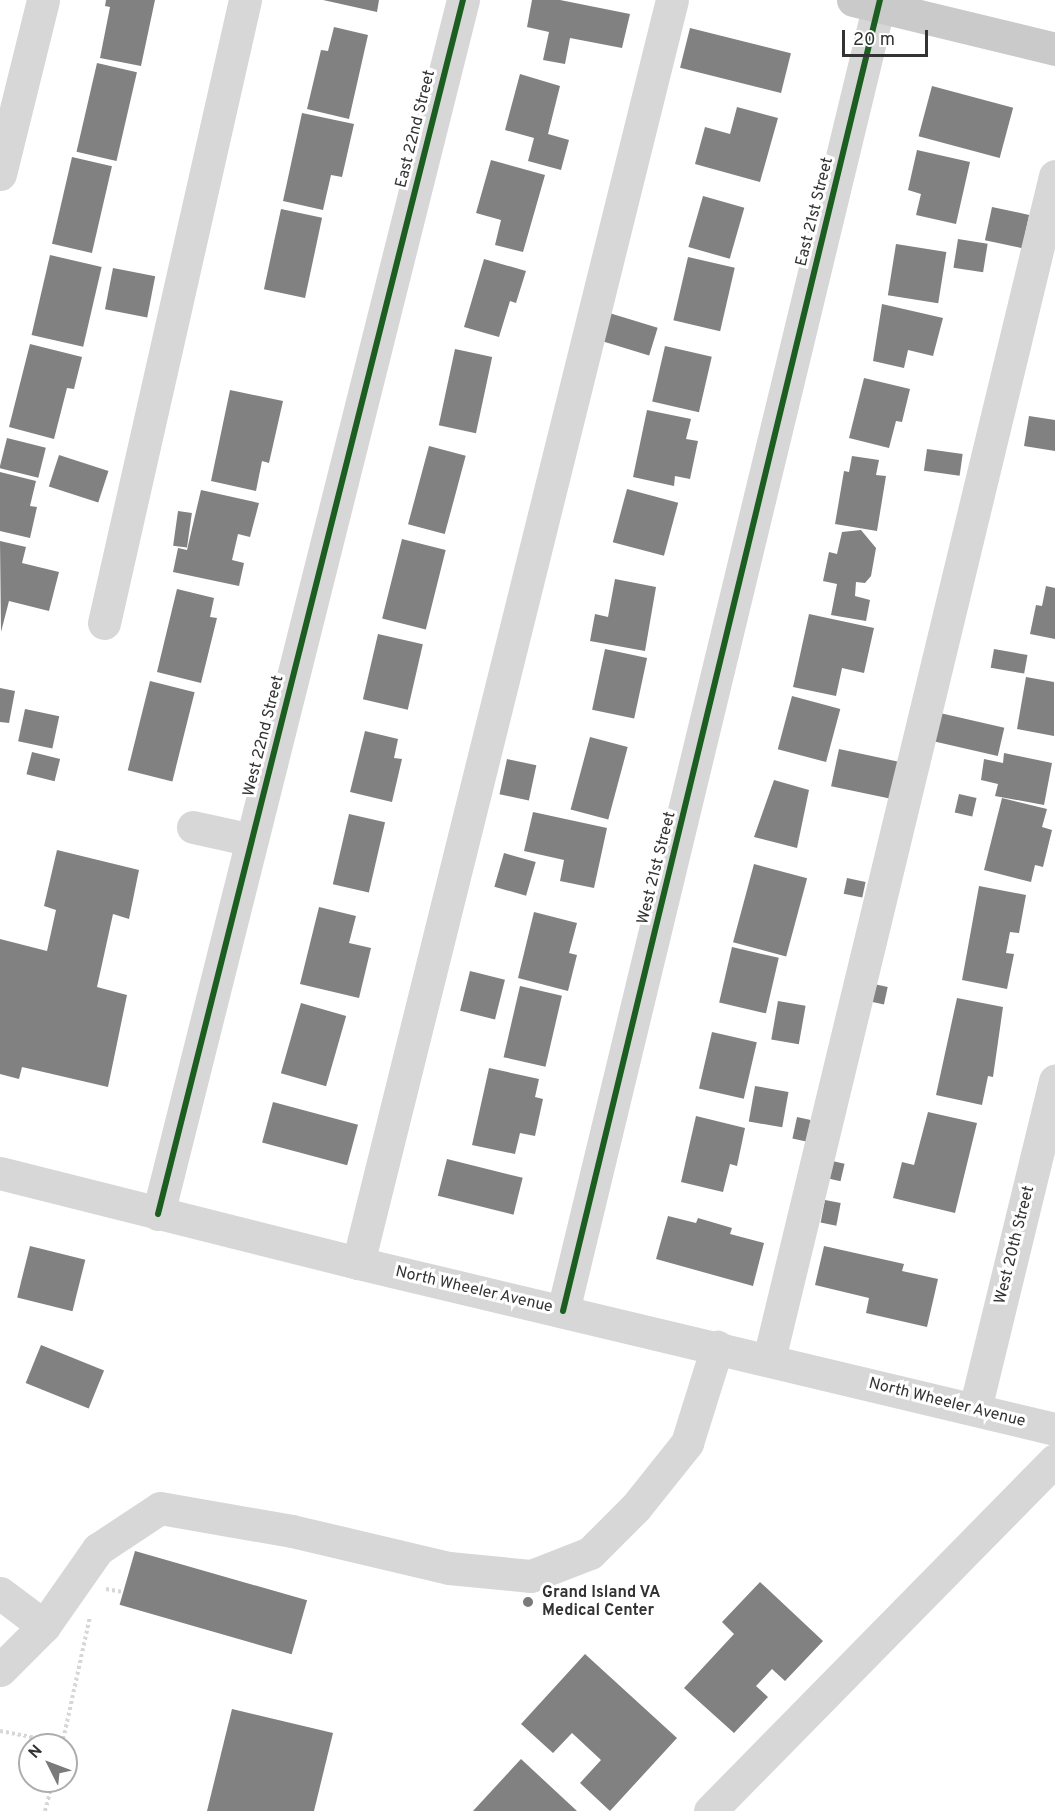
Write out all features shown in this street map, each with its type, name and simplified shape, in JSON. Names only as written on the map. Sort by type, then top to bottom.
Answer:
[{"type":"main road","points":[[870,2],[1055,49]]},
{"type":"street","points":[[0,174],[43,0]]},
{"type":"street","points":[[104,623],[245,0]]},
{"type":"street","name":"East 22nd Street","points":[[396,265],[463,0]]},
{"type":"street","points":[[358,1263],[672,0]]},
{"type":"street","name":"East 21st Street","points":[[776,430],[870,2]]},
{"type":"street","points":[[770,1359],[1055,176]]},
{"type":"street","name":"West 22nd Street","points":[[158,1214],[396,265]]},
{"type":"street","name":"West 21st Street","points":[[563,1311],[776,430]]},
{"type":"street","points":[[193,827],[252,840]]},
{"type":"street","name":"West 20th Street","points":[[975,1409],[1055,1081]]},
{"type":"street","name":"North Wheeler Avenue","points":[[0,1173],[358,1263],[770,1359],[1055,1429]]},
{"type":"street","points":[[0,1670],[44,1626],[98,1549],[160,1508],[292,1531],[449,1569],[531,1576],[590,1553],[636,1507],[687,1443],[717,1347]]},
{"type":"street","points":[[710,1811],[1055,1460]]},
{"type":"street","points":[[0,1593],[44,1626]]},
{"type":"path","points":[[100,1588],[123,1592]]},
{"type":"path","points":[[65,1733],[94,1606]]},
{"type":"path","points":[[0,1731],[18,1735]]},
{"type":"path","points":[[45,1811],[50,1793]]},
{"type":"building","points":[[106,0],[155,0],[141,66],[100,58],[110,7],[105,6]]},
{"type":"building","points":[[323,0],[379,0],[377,12]]},
{"type":"building","points":[[532,0],[560,0],[630,14],[622,48],[570,38],[565,64],[543,60],[549,32],[527,27]]},
{"type":"building","points":[[334,27],[368,35],[349,119],[307,109],[321,50],[328,51]]},
{"type":"building","points":[[690,28],[791,53],[781,93],[680,68]]},
{"type":"building","points":[[97,63],[137,72],[116,161],[77,152]]},
{"type":"building","points":[[520,74],[560,86],[548,134],[569,140],[561,170],[528,161],[534,138],[505,130]]},
{"type":"building","points":[[932,86],[1013,108],[1000,158],[919,136]]},
{"type":"building","points":[[737,107],[778,118],[760,182],[695,164],[705,127],[730,134]]},
{"type":"building","points":[[302,113],[354,124],[342,177],[331,175],[323,210],[283,201]]},
{"type":"building","points":[[917,150],[970,162],[956,224],[916,215],[921,194],[908,190]]},
{"type":"building","points":[[72,157],[112,166],[92,253],[52,244]]},
{"type":"building","points":[[491,160],[545,175],[523,252],[495,245],[501,220],[476,213]]},
{"type":"building","points":[[703,196],[744,208],[730,259],[688,247]]},
{"type":"building","points":[[992,207],[1029,215],[1022,248],[985,240]]},
{"type":"building","points":[[281,209],[322,218],[305,298],[264,289]]},
{"type":"building","points":[[958,239],[988,244],[983,272],[953,268]]},
{"type":"building","points":[[896,244],[946,252],[938,303],[888,295]]},
{"type":"building","points":[[50,255],[102,267],[83,347],[32,335]]},
{"type":"building","points":[[688,257],[735,268],[720,331],[673,320]]},
{"type":"building","points":[[484,259],[526,271],[516,303],[510,301],[499,337],[464,327]]},
{"type":"building","points":[[113,268],[155,276],[147,317],[105,309]]},
{"type":"building","points":[[882,304],[943,318],[933,356],[908,350],[904,368],[873,361]]},
{"type":"building","points":[[606,312],[658,328],[649,356],[598,340]]},
{"type":"building","points":[[30,344],[82,357],[74,389],[67,388],[54,439],[9,427]]},
{"type":"building","points":[[665,346],[712,357],[699,412],[652,402]]},
{"type":"building","points":[[455,349],[492,357],[476,433],[439,425]]},
{"type":"building","points":[[864,378],[910,389],[902,422],[896,421],[889,448],[849,438]]},
{"type":"building","points":[[230,390],[283,401],[269,463],[262,461],[256,491],[211,481]]},
{"type":"building","points":[[647,410],[691,419],[686,439],[698,441],[690,479],[675,476],[674,486],[633,477]]},
{"type":"building","points":[[1029,416],[1055,420],[1055,451],[1024,446]]},
{"type":"building","points":[[7,438],[46,448],[38,478],[0,468]]},
{"type":"building","points":[[429,446],[466,456],[445,534],[408,524]]},
{"type":"building","points":[[927,449],[963,454],[960,476],[924,471]]},
{"type":"building","points":[[59,455],[108,471],[98,502],[49,486]]},
{"type":"building","points":[[852,456],[879,460],[876,475],[886,476],[877,531],[835,524],[844,471],[849,472]]},
{"type":"building","points":[[0,472],[36,481],[30,506],[37,507],[30,538],[0,531]]},
{"type":"building","points":[[627,489],[678,503],[664,556],[613,542]]},
{"type":"building","points":[[201,490],[259,503],[250,537],[238,534],[232,560],[244,563],[239,586],[173,572],[178,548],[187,550]]},
{"type":"building","points":[[178,511],[192,513],[187,548],[173,546]]},
{"type":"building","points":[[861,530],[876,548],[871,576],[865,583],[856,582],[855,596],[870,600],[866,621],[831,615],[837,584],[823,581],[829,552],[837,554],[842,532]]},
{"type":"building","points":[[402,539],[446,550],[426,629],[382,619]]},
{"type":"building","points":[[0,541],[26,547],[22,563],[59,572],[49,611],[9,601],[1,632]]},
{"type":"building","points":[[615,579],[656,587],[645,651],[590,641],[595,614],[608,617]]},
{"type":"building","points":[[1046,586],[1055,588],[1055,639],[1030,634],[1036,605],[1042,606]]},
{"type":"building","points":[[177,589],[214,598],[210,617],[217,618],[201,683],[157,672]]},
{"type":"building","points":[[809,614],[874,628],[864,673],[842,668],[836,696],[793,687]]},
{"type":"building","points":[[378,634],[423,644],[408,710],[363,699]]},
{"type":"building","points":[[605,649],[647,658],[634,719],[592,710]]},
{"type":"building","points":[[994,649],[1027,655],[1024,674],[991,668]]},
{"type":"building","points":[[1026,677],[1054,682],[1054,736],[1017,729]]},
{"type":"building","points":[[150,681],[195,692],[172,781],[128,770]]},
{"type":"building","points":[[0,688],[15,691],[9,723],[0,722]]},
{"type":"building","points":[[792,696],[840,709],[826,762],[778,749]]},
{"type":"building","points":[[25,709],[59,716],[52,749],[18,741]]},
{"type":"building","points":[[940,713],[1004,728],[998,756],[933,741]]},
{"type":"building","points":[[365,731],[398,739],[394,758],[402,759],[392,802],[350,792]]},
{"type":"building","points":[[590,737],[628,747],[608,820],[571,809]]},
{"type":"building","points":[[839,749],[899,762],[891,799],[831,786]]},
{"type":"building","points":[[32,752],[60,759],[55,781],[26,774]]},
{"type":"building","points":[[1004,753],[1052,763],[1044,805],[995,796],[998,784],[981,780],[984,759],[1003,763]]},
{"type":"building","points":[[507,759],[536,765],[529,800],[500,794]]},
{"type":"building","points":[[774,780],[809,790],[797,848],[754,837]]},
{"type":"building","points":[[959,794],[977,798],[972,817],[955,813]]},
{"type":"building","points":[[1002,798],[1047,809],[1042,827],[1052,830],[1043,867],[1035,865],[1031,882],[984,870]]},
{"type":"building","points":[[533,812],[607,828],[594,888],[560,881],[564,860],[524,851]]},
{"type":"building","points":[[349,814],[385,822],[369,892],[333,884]]},
{"type":"building","points":[[57,850],[139,870],[129,919],[113,914],[97,987],[127,995],[108,1087],[22,1067],[19,1079],[0,1074],[0,939],[47,951],[56,910],[44,906]]},
{"type":"building","points":[[504,853],[536,862],[526,896],[494,887]]},
{"type":"building","points":[[754,864],[807,878],[786,956],[733,942]]},
{"type":"building","points":[[847,878],[866,882],[862,898],[844,894]]},
{"type":"building","points":[[979,886],[1026,895],[1019,933],[1010,932],[1006,953],[1014,954],[1007,989],[962,980]]},
{"type":"building","points":[[319,907],[356,916],[349,943],[371,948],[359,998],[300,984]]},
{"type":"building","points":[[534,912],[577,923],[569,953],[577,955],[568,991],[518,978]]},
{"type":"building","points":[[732,947],[779,958],[766,1013],[719,1003]]},
{"type":"building","points":[[470,971],[505,980],[495,1019],[460,1011]]},
{"type":"building","points":[[874,984],[888,987],[884,1005],[870,1002]]},
{"type":"building","points":[[520,986],[562,996],[545,1067],[504,1057]]},
{"type":"building","points":[[957,998],[1003,1007],[993,1077],[988,1076],[982,1105],[936,1095]]},
{"type":"building","points":[[778,1001],[806,1006],[799,1044],[771,1039]]},
{"type":"building","points":[[301,1003],[346,1016],[326,1086],[281,1073]]},
{"type":"building","points":[[712,1032],[757,1042],[744,1099],[699,1089]]},
{"type":"building","points":[[489,1068],[539,1079],[535,1097],[543,1099],[535,1136],[520,1133],[515,1154],[472,1145]]},
{"type":"building","points":[[755,1086],[788,1092],[782,1127],[749,1121]]},
{"type":"building","points":[[273,1102],[358,1125],[347,1165],[262,1143]]},
{"type":"building","points":[[928,1112],[977,1123],[955,1213],[893,1198],[902,1162],[914,1165]]},
{"type":"building","points":[[696,1116],[745,1128],[737,1166],[730,1164],[723,1192],[681,1182]]},
{"type":"building","points":[[797,1117],[811,1120],[806,1141],[792,1139]]},
{"type":"building","points":[[447,1159],[523,1178],[513,1215],[438,1196]]},
{"type":"building","points":[[828,1160],[845,1164],[841,1181],[824,1178]]},
{"type":"building","points":[[825,1200],[841,1203],[836,1226],[821,1223]]},
{"type":"building","points":[[668,1216],[696,1223],[698,1218],[732,1228],[730,1234],[764,1243],[753,1286],[656,1259]]},
{"type":"building","points":[[30,1246],[85,1260],[72,1311],[17,1297]]},
{"type":"building","points":[[824,1246],[904,1264],[902,1271],[938,1279],[927,1327],[866,1313],[869,1298],[815,1285]]},
{"type":"building","points":[[41,1345],[104,1370],[89,1408],[26,1383]]},
{"type":"building","points":[[135,1551],[307,1600],[292,1654],[120,1605]]},
{"type":"building","points":[[760,1582],[823,1641],[785,1681],[772,1669],[756,1686],[768,1697],[734,1733],[684,1688],[734,1634],[722,1622]]},
{"type":"building","points":[[585,1654],[677,1738],[610,1811],[580,1783],[601,1760],[572,1733],[553,1753],[521,1724]]},
{"type":"building","points":[[232,1709],[333,1733],[314,1811],[207,1811]]},
{"type":"building","points":[[521,1759],[577,1811],[473,1811]]},
{"type":"cycle path","points":[[158,1214],[463,0]]},
{"type":"cycle path","points":[[563,1311],[880,0]]},
{"type":"place","name":"Grand Island VA Medical Center","points":[[528,1602]]}]
